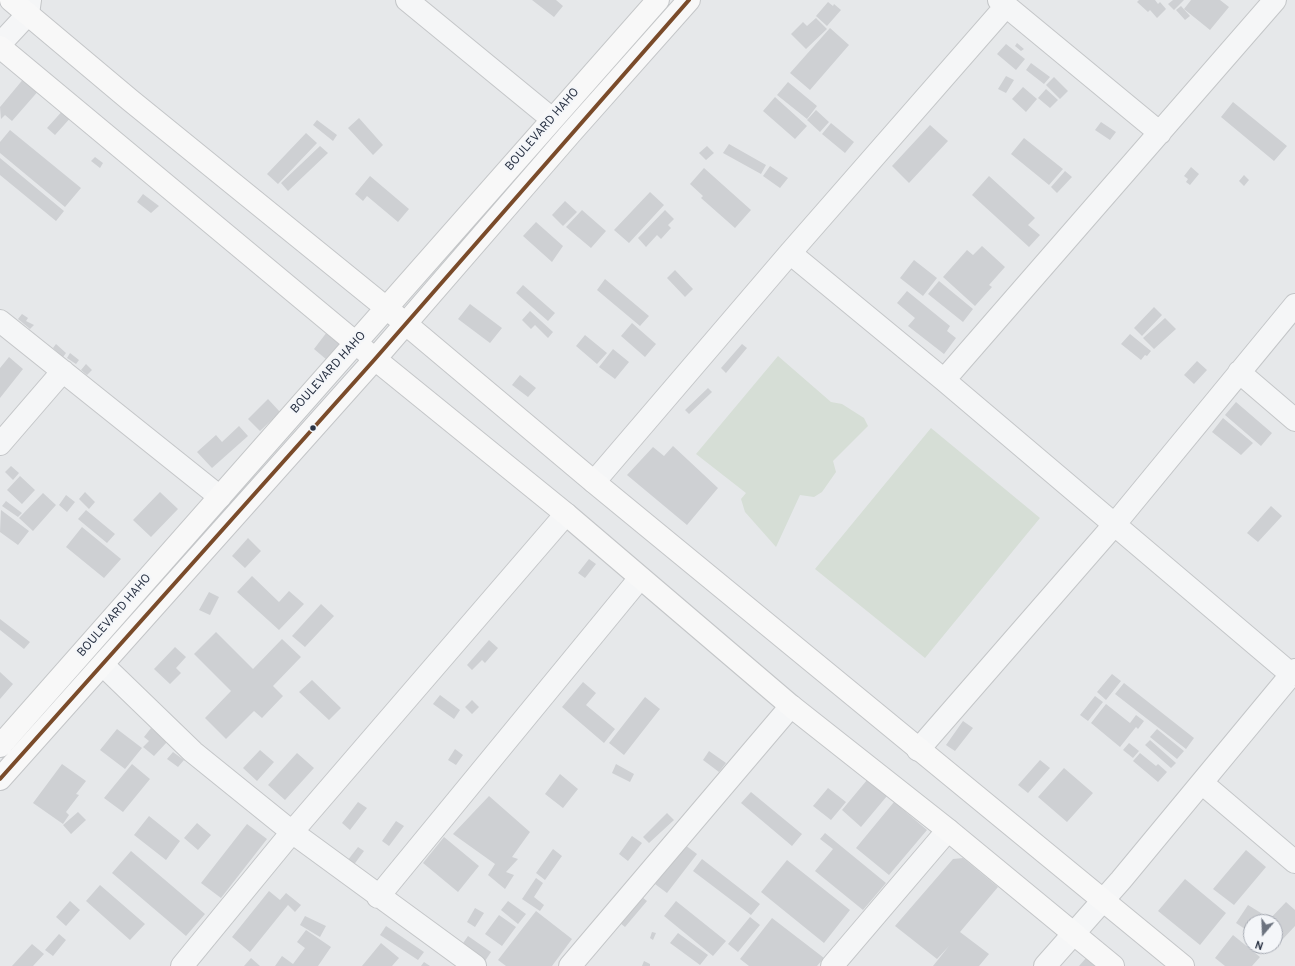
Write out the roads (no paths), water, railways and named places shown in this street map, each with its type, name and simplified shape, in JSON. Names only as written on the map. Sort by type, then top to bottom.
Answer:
[{"type":"main road","points":[[11,0],[29,7],[594,482],[918,750],[1103,899],[1182,966]]},
{"type":"main road","name":"BOULEVARD HAHO","points":[[0,746],[658,0]]},
{"type":"main road","name":"BOULEVARD HAHO","points":[[0,779],[406,324],[570,134],[689,0]]},
{"type":"main road","points":[[0,47],[375,359],[566,514],[791,706],[948,830],[1113,966]]},
{"type":"street","points":[[407,0],[552,120]]},
{"type":"street","points":[[944,380],[1275,0]]},
{"type":"street","points":[[594,482],[1003,3],[1160,132]]},
{"type":"street","points":[[0,44],[29,7]]},
{"type":"street","points":[[790,253],[944,380],[1114,525],[1293,672],[1202,783],[1045,966]]},
{"type":"street","points":[[918,750],[1114,525],[1295,305]]},
{"type":"street","points":[[0,322],[220,497]]},
{"type":"street","points":[[0,444],[63,371]]},
{"type":"street","points":[[1239,372],[1295,420]]},
{"type":"street","points":[[182,966],[292,832],[566,514]]},
{"type":"street","points":[[378,897],[640,578]]},
{"type":"street","points":[[103,665],[193,752],[292,832],[378,897],[475,966]]},
{"type":"street","points":[[570,966],[791,706]]},
{"type":"street","points":[[1202,783],[1295,862]]},
{"type":"street","points":[[832,966],[948,830]]}]
